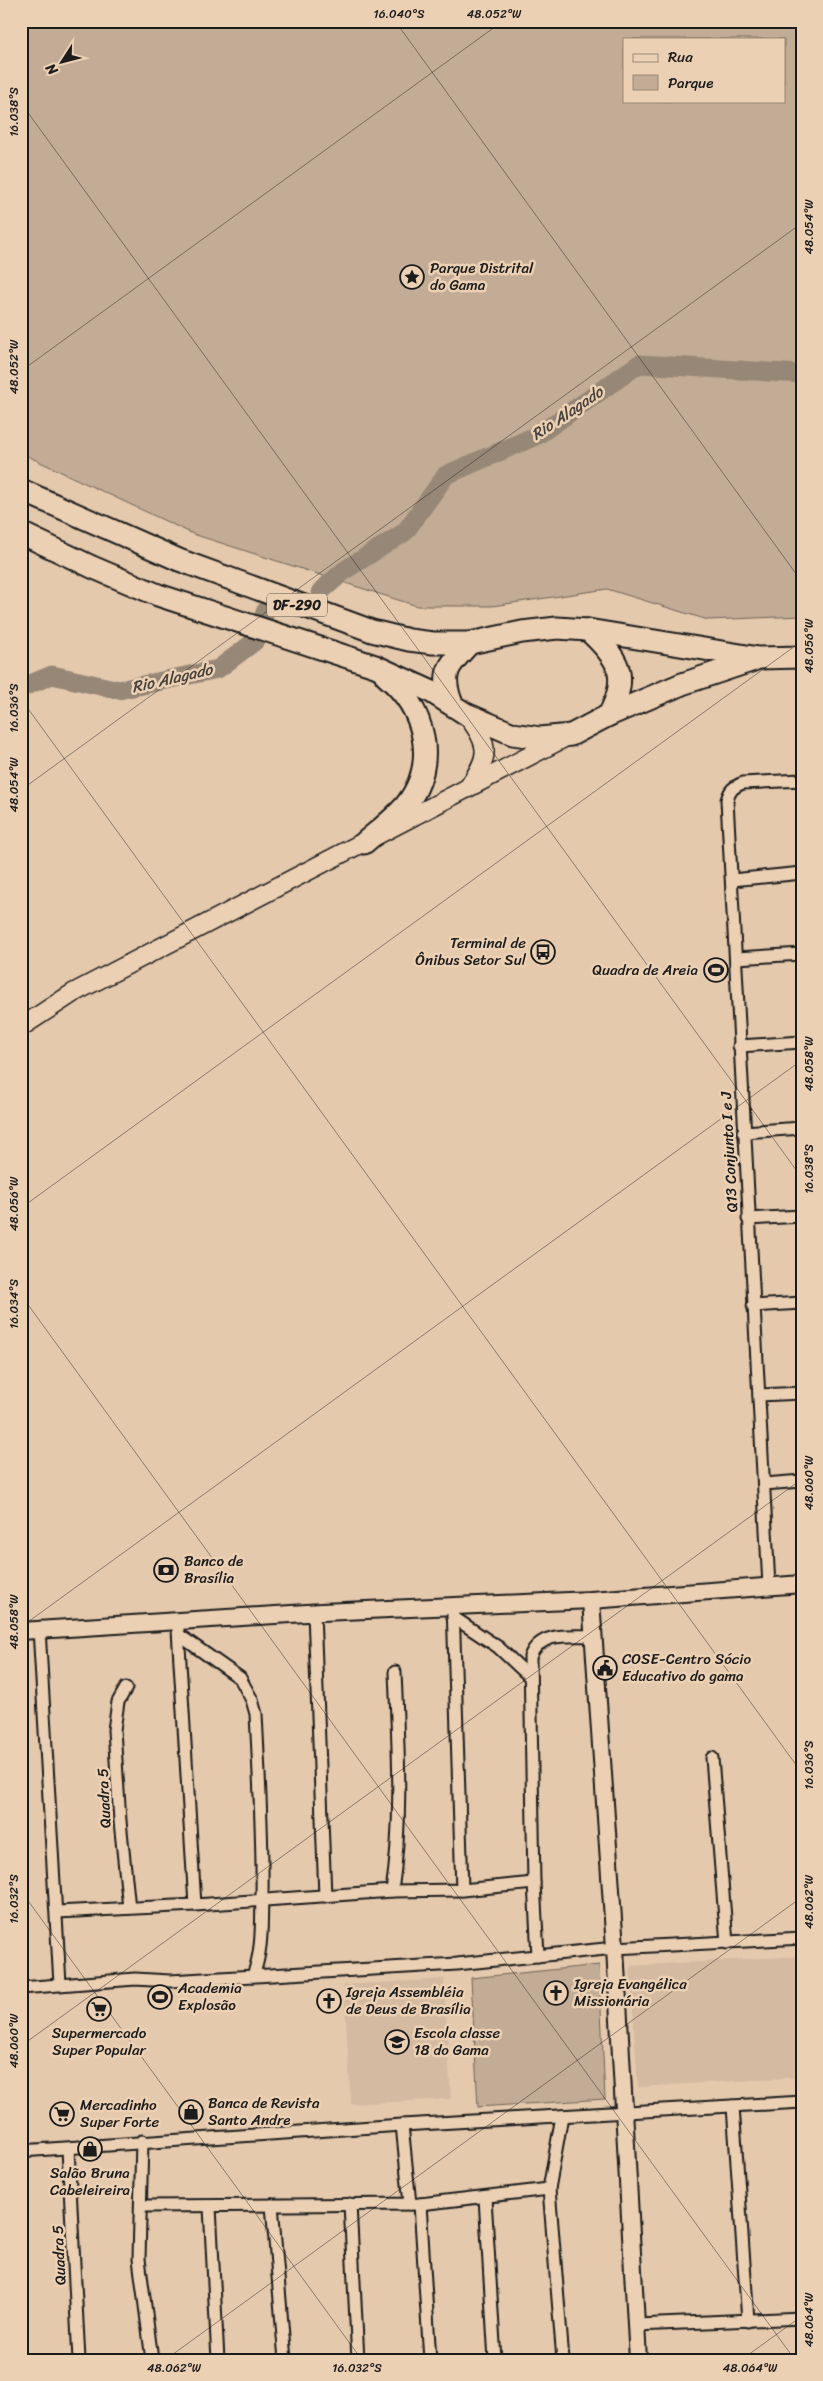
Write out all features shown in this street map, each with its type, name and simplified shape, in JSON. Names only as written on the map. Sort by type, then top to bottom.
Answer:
[{"type":"highway","name":"DF-290","points":[[21,490],[179,560],[372,631],[433,643],[470,643],[522,632],[557,628],[588,630],[759,658],[802,657]]},
{"type":"highway","name":"DF-290","points":[[21,533],[127,583],[229,620],[374,666],[424,688],[459,709],[513,734],[540,738],[571,735],[609,715],[682,684],[759,658]]},
{"type":"highway","points":[[588,630],[607,648],[617,665],[621,680],[618,697],[609,715]]},
{"type":"highway","points":[[459,709],[446,688],[446,674],[451,662],[470,643]]},
{"type":"highway","points":[[364,843],[407,804],[422,778],[425,759],[424,734],[413,707],[393,681],[374,666]]},
{"type":"main road","points":[[459,709],[482,736],[486,746],[482,768],[468,789]]},
{"type":"main road","points":[[21,1027],[73,993],[571,735]]},
{"type":"street","name":"Q13 Conjunto I e J","points":[[769,1586],[743,1132],[727,800],[729,792],[734,786],[743,783],[802,780]]},
{"type":"street","points":[[732,880],[802,873]]},
{"type":"street","points":[[736,958],[802,954]]},
{"type":"street","points":[[739,1046],[802,1042]]},
{"type":"street","points":[[743,1132],[802,1128]]},
{"type":"street","points":[[748,1219],[802,1216]]},
{"type":"street","points":[[753,1306],[802,1303]]},
{"type":"street","points":[[759,1395],[802,1392]]},
{"type":"street","points":[[764,1484],[802,1481]]},
{"type":"street","points":[[21,1631],[178,1628],[314,1613],[453,1611],[802,1584]]},
{"type":"street","points":[[591,1600],[615,1948],[638,2360]]},
{"type":"street","points":[[453,1611],[498,1647],[530,1677]]},
{"type":"street","points":[[453,1611],[462,1890]]},
{"type":"street","points":[[314,1613],[325,1896]]},
{"type":"street","points":[[178,1628],[240,1678],[252,1700],[256,1714],[261,1808],[262,1900],[261,1956],[254,1976]]},
{"type":"street","points":[[178,1628],[195,1905]]},
{"type":"street","points":[[39,1630],[60,1984]]},
{"type":"street","points":[[538,1956],[534,1883],[530,1657],[533,1648],[539,1642],[568,1636],[593,1636]]},
{"type":"street","points":[[392,1891],[398,1853],[400,1807],[395,1672]]},
{"type":"street","name":"Quadra 5","points":[[126,1688],[118,1702],[114,1730],[120,1820],[129,1908]]},
{"type":"street","points":[[712,1758],[727,1943]]},
{"type":"street","points":[[57,1912],[195,1905],[392,1891],[462,1890],[534,1883]]},
{"type":"street","points":[[21,1988],[135,1979],[170,1981],[457,1964],[615,1948],[802,1938]]},
{"type":"street","points":[[21,2151],[402,2125],[802,2102]]},
{"type":"street","points":[[733,2106],[748,2321]]},
{"type":"street","points":[[562,2116],[549,2189],[563,2360]]},
{"type":"street","points":[[402,2125],[415,2204],[430,2360]]},
{"type":"street","points":[[142,2142],[139,2259],[152,2360]]},
{"type":"street","name":"Quadra 5","points":[[68,2149],[80,2360]]},
{"type":"street","points":[[141,2206],[415,2204],[486,2198],[549,2189]]},
{"type":"street","points":[[486,2198],[495,2360]]},
{"type":"street","points":[[350,2204],[358,2360]]},
{"type":"street","points":[[272,2205],[285,2360]]},
{"type":"street","points":[[210,2206],[218,2360]]},
{"type":"street","points":[[636,2326],[802,2318]]},
{"type":"shaded area","points":[[802,1956],[802,2077],[638,2087],[630,1966]]},
{"type":"shaded area","name":"Escola classe 18 do Gama","points":[[444,1979],[451,2099],[351,2104],[344,1985]]},
{"type":"green space","name":"Parque Distrital do Gama","points":[[21,21],[802,21],[802,616],[708,620],[607,589],[492,606],[417,606],[193,534],[21,453]]},
{"type":"green space","points":[[599,1965],[605,2099],[478,2107],[471,1978]]},
{"type":"waterway","name":"Rio Alagado","points":[[321,591],[345,570],[405,532],[446,475],[538,435],[639,364],[802,374]]},
{"type":"waterway","name":"Rio Alagado","points":[[21,688],[52,675],[119,690],[218,669],[254,642],[266,610]]},
{"type":"place","name":"Parque Distrital do Gama","points":[[412,277]]},
{"type":"place","name":"Terminal de Ônibus Setor Sul","points":[[543,952]]},
{"type":"place","name":"Quadra de Areia","points":[[716,970]]},
{"type":"place","name":"Banco de Brasília","points":[[166,1570]]},
{"type":"place","name":"COSE-Centro Sócio Educativo do gama","points":[[605,1668]]},
{"type":"place","name":"Igreja Evangélica Missionária","points":[[556,1993]]},
{"type":"place","name":"Academia Explosão","points":[[160,1997]]},
{"type":"place","name":"Igreja Assembléia de Deus de Brasília","points":[[329,2001]]},
{"type":"place","name":"Supermercado Super Popular","points":[[99,2009]]},
{"type":"place","name":"Escola classe 18 do Gama","points":[[397,2042]]},
{"type":"place","name":"Banca de Revista Santo Andre","points":[[191,2112]]},
{"type":"place","name":"Mercadinho Super Forte","points":[[62,2114]]},
{"type":"place","name":"Salão Bruna Cabeleireira","points":[[90,2149]]}]
